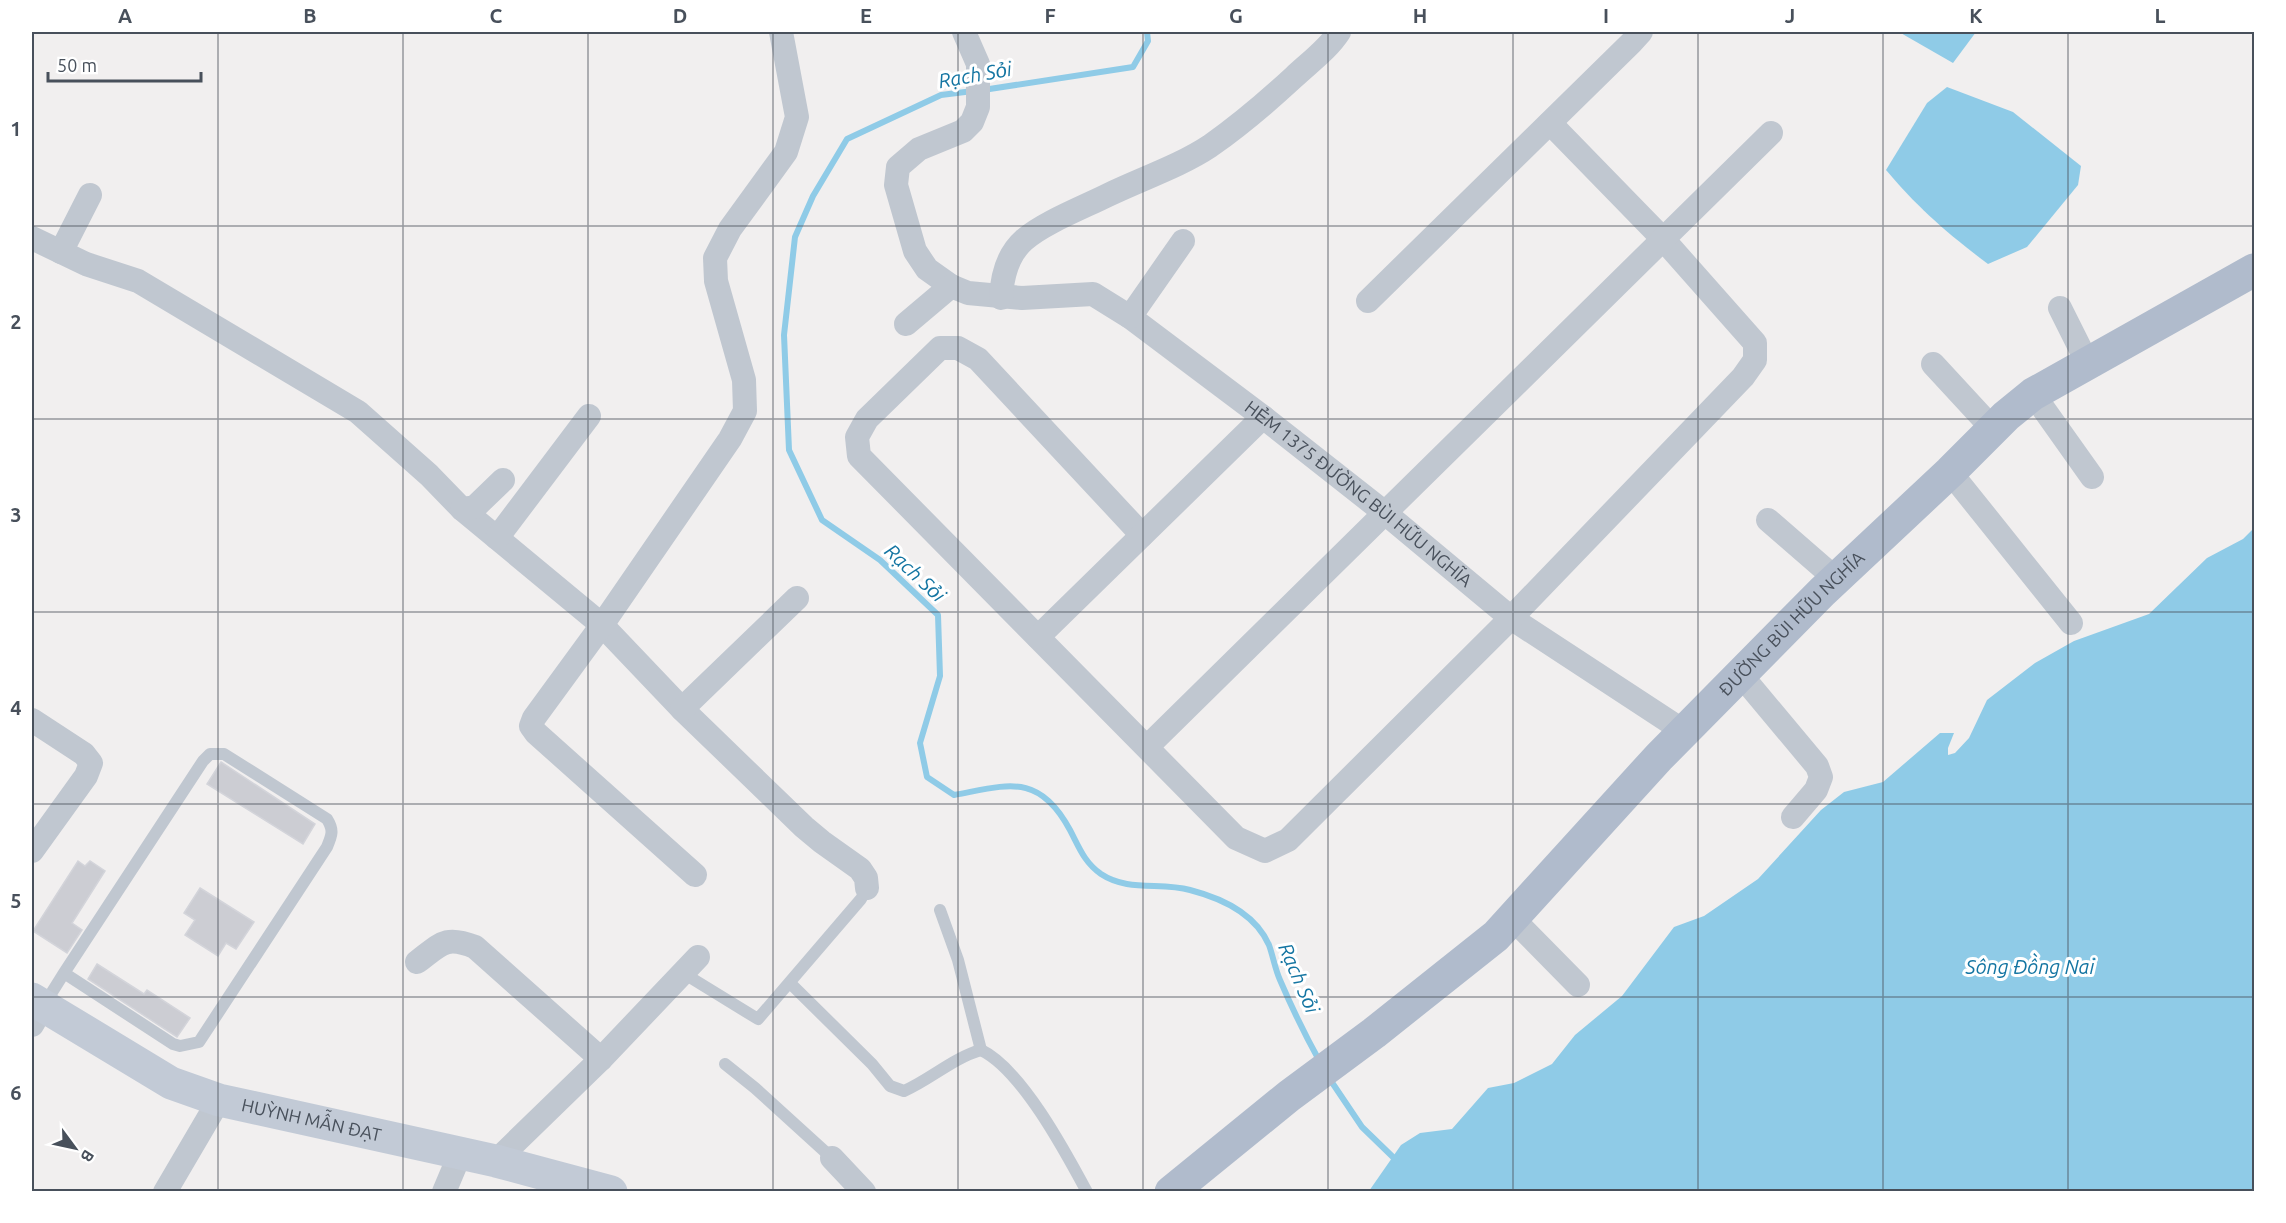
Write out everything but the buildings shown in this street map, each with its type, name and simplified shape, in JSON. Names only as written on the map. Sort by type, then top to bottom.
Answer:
[{"type":"main road","name":"ĐƯỜNG BÙI HỮU NGHĨA","points":[[1171,1191],[1289,1096],[1374,1033],[1496,936],[1740,675],[1836,579],[2033,394],[2254,270]]},
{"type":"main road","name":"HUỲNH MẪN ĐẠT","points":[[35,1010],[171,1083],[219,1100],[460,1155],[496,1161],[611,1191]]},
{"type":"street","points":[[695,875],[536,733],[531,726],[534,718],[602,625],[730,439],[745,411],[744,381],[716,281],[715,258],[729,229],[786,152],[797,117],[781,32]]},
{"type":"street","name":"HẺM 1375 ĐƯỜNG BÙI HỮU NGHĨA","points":[[964,32],[978,64],[978,107],[972,122],[963,131],[919,149],[898,167],[896,185],[915,252],[927,269],[951,286],[968,293],[1011,298],[1093,294],[1130,317],[1263,417],[1385,513],[1510,618],[1685,732]]},
{"type":"street","points":[[1011,298],[1002,278],[1010,260],[1023,241],[1041,229],[1156,172],[1184,161],[1210,146],[1282,87],[1332,42],[1339,32]]},
{"type":"street","points":[[1368,301],[1641,32]]},
{"type":"street","points":[[1142,535],[978,359],[958,348],[940,348],[867,419],[857,437],[859,456],[1236,838],[1265,850],[1288,840],[1510,618],[1743,377],[1755,360],[1755,343],[1663,239],[1550,123]]},
{"type":"street","points":[[1147,747],[1771,133]]},
{"type":"street","points":[[61,252],[90,195]]},
{"type":"street","points":[[32,238],[86,264],[138,281],[358,412],[429,475],[462,509],[602,625],[682,709],[804,827],[860,869],[866,878],[867,888]]},
{"type":"street","points":[[1130,317],[1183,241]]},
{"type":"street","points":[[906,324],[951,286]]},
{"type":"street","points":[[2060,308],[2088,364]]},
{"type":"street","points":[[1933,364],[1994,429]]},
{"type":"street","points":[[2033,394],[2092,477]]},
{"type":"street","points":[[497,538],[589,416]]},
{"type":"street","points":[[1038,637],[1263,417]]},
{"type":"street","points":[[1950,472],[2071,623]]},
{"type":"street","points":[[462,509],[475,507],[503,480]]},
{"type":"street","points":[[1768,520],[1836,579]]},
{"type":"street","points":[[682,709],[797,598]]},
{"type":"street","points":[[1740,675],[1817,766],[1821,777],[1816,790],[1793,817]]},
{"type":"street","points":[[32,720],[84,754],[91,763],[86,776],[32,850]]},
{"type":"street","points":[[1513,919],[1578,985]]},
{"type":"street","points":[[417,962],[442,943],[457,940],[475,947],[601,1059]]},
{"type":"street","points":[[496,1161],[601,1059],[690,965]]},
{"type":"street","points":[[165,1191],[219,1100]]},
{"type":"street","points":[[444,1191],[460,1155]]},
{"type":"street","points":[[832,1158],[864,1191]]},
{"type":"lane","points":[[35,1010],[64,974],[196,771],[210,754],[224,754],[327,819],[332,826],[333,832],[327,847],[199,1041],[180,1046],[173,1044],[64,974]]},
{"type":"lane","points":[[690,965],[758,1019],[861,899],[867,888]]},
{"type":"lane","points":[[940,910],[958,960],[981,1050]]},
{"type":"lane","points":[[790,983],[873,1065],[891,1086],[904,1091],[942,1071],[966,1054],[981,1050],[990,1054],[1008,1069],[1059,1140],[1087,1191]]},
{"type":"lane","points":[[725,1064],[832,1158]]},
{"type":"water","points":[[1899,32],[1976,32],[1953,63]]},
{"type":"water","points":[[1947,87],[2013,112],[2081,166],[2078,185],[2027,247],[1988,264],[1934,220],[1886,170],[1927,103]]},
{"type":"water","name":"Sông Đồng Nai","points":[[2254,528],[2254,1191],[1369,1191],[1401,1145],[1420,1133],[1452,1129],[1488,1088],[1514,1083],[1552,1064],[1575,1035],[1622,996],[1674,927],[1704,916],[1758,879],[1821,810],[1844,792],[1883,782],[1940,733],[1954,733],[1948,748],[1948,755],[1955,753],[1969,738],[1987,700],[2035,663],[2074,641],[2149,614],[2207,558],[2243,539]]},
{"type":"waterway","name":"Rạch Sỏi","points":[[983,90],[1133,67],[1148,41],[1147,32]]},
{"type":"waterway","name":"Rạch Sỏi","points":[[973,91],[941,95],[847,139],[813,196],[795,237],[784,335],[789,450],[822,520],[880,560],[938,615],[940,676],[920,743],[927,777],[954,795],[1006,786],[1034,791],[1058,811],[1086,859],[1095,869],[1111,880],[1133,885],[1179,888],[1202,893],[1225,902],[1246,916],[1263,934],[1269,945],[1285,990],[1320,1062]]},
{"type":"waterway","name":"Rạch Sỏi","points":[[1329,1078],[1362,1127],[1396,1160]]}]
